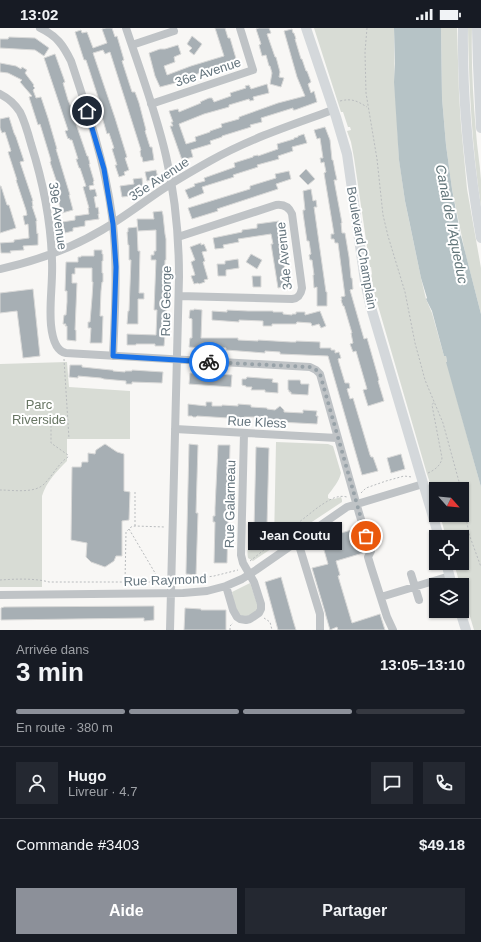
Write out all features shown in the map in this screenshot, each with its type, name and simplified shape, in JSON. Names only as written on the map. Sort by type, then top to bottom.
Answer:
[{"type":"main road","name":"Boulevard Champlain","points":[[306,28],[335,105],[346,154],[365,281],[370,304],[436,530]]},
{"type":"main road","points":[[463,28],[464,96],[468,146],[481,238]]},
{"type":"main road","points":[[477,28],[481,128]]},
{"type":"main road","points":[[462,618],[466,630]]},
{"type":"street","points":[[40,28],[52,34],[57,39],[71,61],[103,163],[108,186],[113,224],[116,267],[113,356]]},
{"type":"street","name":"Rue George","points":[[126,28],[166,154],[178,237],[179,296],[170,630]]},
{"type":"street","name":"36e Avenue","points":[[151,104],[254,70],[240,28]]},
{"type":"street","points":[[132,45],[174,31]]},
{"type":"street","name":"39e Avenue","points":[[0,94],[16,106],[22,116],[44,189],[52,254],[51,326],[55,342],[62,356]]},
{"type":"street","name":"35e Avenue","points":[[0,269],[52,254],[90,237],[113,224],[171,184],[209,161],[246,143],[335,105]]},
{"type":"street","name":"34e Avenue","points":[[178,237],[276,205],[286,206],[292,214],[302,288],[299,296],[295,299],[179,296]]},
{"type":"street","points":[[62,356],[66,353],[314,368],[320,374],[356,504],[371,551],[368,557],[387,617],[393,630]]},
{"type":"street","name":"Rue Kless","points":[[175,429],[338,438]]},
{"type":"street","name":"Rue Galarneau","points":[[226,586],[233,610],[237,617],[246,620],[259,613],[261,604],[254,582],[243,563],[241,555],[244,433]]},
{"type":"street","name":"Rue Raymond","points":[[0,595],[183,593],[207,591],[226,586],[249,574],[298,542],[347,507],[423,484]]},
{"type":"street","points":[[298,542],[320,614],[320,630]]},
{"type":"street","points":[[411,574],[419,600]]},
{"type":"street","points":[[381,598],[415,586],[429,584]]},
{"type":"path","points":[[367,28],[365,52],[366,93],[377,159],[383,215],[405,292],[425,380],[443,423],[459,482]]},
{"type":"path","points":[[335,105],[351,100],[368,107]]},
{"type":"path","points":[[62,356],[68,439]]},
{"type":"path","points":[[427,474],[442,463],[442,452],[432,405],[434,402]]},
{"type":"path","points":[[0,490],[32,490],[39,488],[45,484],[56,469],[68,457],[68,455],[50,443],[50,405]]},
{"type":"path","points":[[361,494],[366,488],[399,477],[412,477]]},
{"type":"path","points":[[134,526],[135,492]]},
{"type":"path","points":[[249,562],[317,508],[328,501],[341,496],[349,497]]},
{"type":"path","points":[[467,522],[469,534],[481,567]]},
{"type":"path","points":[[125,582],[126,532],[134,526],[165,527]]},
{"type":"path","points":[[0,580],[33,579],[48,582],[151,582],[162,584],[129,529]]},
{"type":"path","points":[[180,584],[186,580],[214,576],[240,569]]},
{"type":"path","points":[[261,617],[270,622],[272,630]]},
{"type":"path","points":[[230,630],[230,626],[236,620]]},
{"type":"green space","points":[[314,28],[394,28],[395,97],[399,159],[405,201],[426,299],[432,313],[444,356],[446,356],[481,487],[481,630],[474,630],[469,613],[469,578],[458,578],[456,570],[469,570],[469,530],[444,530],[442,522],[469,522],[469,482],[430,482],[374,292],[354,158],[347,131],[351,130],[350,127],[348,127],[343,112],[341,112]]},
{"type":"green space","points":[[441,28],[457,28],[461,125],[467,189],[481,268],[481,314],[465,252],[452,189],[442,98]]},
{"type":"green space","points":[[468,28],[472,28],[473,93],[481,180],[481,207],[475,163],[469,73]]},
{"type":"green space","name":"Parc Riverside","points":[[67,362],[69,387],[130,391],[130,439],[67,439],[67,461],[49,481],[42,496],[42,587],[0,587],[0,364]]},
{"type":"green space","points":[[276,442],[328,444],[333,446],[341,473],[328,495],[328,498],[334,499],[341,497],[342,502],[253,561],[248,558],[248,549],[252,543],[274,542]]},
{"type":"green space","points":[[250,583],[258,606],[256,613],[248,616],[242,616],[237,611],[232,592]]},
{"type":"water","name":"Canal de l'Aqueduc","points":[[394,28],[441,28],[442,98],[452,189],[460,232],[481,314],[481,487],[446,362],[446,356],[444,356],[432,311],[426,299],[405,201],[399,160],[394,82]]},
{"type":"building","points":[[112,28],[115,37],[117,36],[124,60],[122,61],[132,92],[135,92],[139,103],[145,131],[150,147],[152,147],[154,160],[143,162],[141,150],[110,52],[105,54],[103,50],[93,53],[127,157],[125,158],[129,170],[124,172],[125,175],[119,177],[112,149],[114,148],[109,133],[107,134],[100,110],[102,109],[75,32],[81,30],[82,33],[87,32],[93,48],[107,43],[102,29]]},
{"type":"building","points":[[215,28],[225,28],[228,38],[230,38],[237,62],[160,87],[155,76],[149,53],[178,45],[181,54],[174,57],[175,62],[164,66],[167,75],[224,56]]},
{"type":"building","points":[[269,28],[271,33],[267,34],[276,57],[280,72],[279,77],[284,78],[281,87],[270,84],[272,73],[266,55],[262,56],[259,45],[261,44],[256,29]]},
{"type":"building","points":[[292,29],[301,59],[311,82],[308,84],[311,93],[314,91],[317,102],[295,110],[293,110],[293,108],[261,118],[262,122],[250,125],[251,127],[210,141],[211,144],[191,150],[193,157],[182,160],[170,126],[173,126],[171,122],[173,122],[169,111],[178,109],[179,112],[209,98],[212,98],[214,102],[231,96],[230,93],[246,88],[245,86],[249,85],[251,89],[267,84],[269,93],[253,97],[254,100],[250,101],[249,99],[229,105],[229,107],[204,114],[179,124],[186,144],[196,141],[195,137],[222,127],[221,124],[239,119],[239,117],[278,103],[305,96],[297,77],[284,31]]},
{"type":"building","points":[[192,36],[202,44],[194,55],[189,51],[192,48],[187,44]]},
{"type":"building","points":[[9,37],[35,38],[49,48],[44,56],[35,50],[0,48],[0,39],[8,39]]},
{"type":"building","points":[[55,54],[65,82],[63,83],[68,100],[73,112],[74,111],[78,124],[76,124],[88,156],[94,181],[94,185],[89,186],[90,190],[95,189],[97,196],[94,197],[99,214],[99,219],[85,221],[85,226],[73,228],[73,231],[65,233],[62,222],[75,220],[75,216],[89,214],[89,208],[83,187],[86,186],[76,159],[78,159],[72,140],[69,138],[68,139],[65,131],[68,130],[44,58]]},
{"type":"building","points":[[0,63],[16,66],[21,69],[22,67],[27,70],[25,73],[34,85],[33,86],[35,88],[33,90],[36,98],[41,97],[57,149],[73,210],[62,213],[55,187],[58,186],[50,162],[50,157],[40,124],[38,125],[29,97],[32,96],[20,82],[22,80],[8,73],[0,72]]},
{"type":"building","points":[[9,117],[24,161],[20,162],[33,201],[32,206],[37,221],[38,245],[23,246],[24,250],[10,251],[11,253],[1,253],[0,243],[14,242],[14,240],[29,238],[28,224],[25,225],[23,216],[27,215],[26,210],[8,152],[11,151],[5,132],[2,133],[0,128],[0,119]]},
{"type":"building","points":[[325,127],[330,140],[332,160],[337,180],[334,180],[342,223],[342,233],[345,233],[349,257],[353,289],[350,290],[364,339],[367,338],[384,401],[368,406],[363,390],[367,389],[356,351],[353,352],[350,344],[353,343],[352,333],[341,300],[341,297],[345,296],[338,243],[335,243],[334,239],[331,239],[331,234],[334,234],[324,173],[326,172],[324,162],[321,163],[320,158],[323,158],[320,138],[317,139],[314,130]]},
{"type":"building","points":[[304,134],[307,143],[292,147],[293,151],[278,156],[279,159],[257,165],[258,167],[233,175],[234,177],[202,187],[204,193],[189,199],[185,190],[195,186],[194,184],[205,181],[204,178],[235,167],[234,163],[278,149],[277,144],[294,139]]},
{"type":"building","points":[[306,169],[315,179],[308,185],[299,176]]},
{"type":"building","points":[[156,170],[158,178],[147,181],[145,172]]},
{"type":"building","points":[[289,171],[291,179],[276,184],[278,189],[217,209],[218,211],[192,219],[188,208],[250,189],[250,186],[276,178],[275,174]]},
{"type":"building","points":[[142,178],[143,189],[130,191],[131,196],[122,197],[120,186],[134,184],[133,179]]},
{"type":"building","points":[[0,186],[7,205],[9,205],[16,228],[0,233]]},
{"type":"building","points":[[311,189],[313,201],[316,200],[317,207],[314,207],[327,292],[327,306],[317,306],[317,287],[314,288],[312,260],[310,260],[309,255],[311,254],[309,241],[307,241],[303,213],[303,210],[305,210],[303,191]]},
{"type":"building","points":[[162,211],[166,239],[164,298],[166,298],[166,312],[165,326],[163,326],[163,335],[165,335],[164,346],[155,346],[155,344],[127,345],[127,334],[156,335],[157,310],[154,310],[156,260],[151,260],[151,255],[154,255],[154,251],[156,251],[156,230],[138,231],[137,219],[154,219],[153,212]]},
{"type":"building","points":[[279,221],[281,232],[279,232],[285,255],[283,255],[287,286],[278,288],[271,244],[273,244],[271,234],[238,239],[239,242],[223,245],[224,248],[215,249],[213,238],[242,232],[242,230],[257,228],[257,224]]},
{"type":"building","points":[[137,227],[138,251],[140,251],[139,293],[144,293],[144,299],[138,299],[138,324],[127,324],[131,260],[129,260],[127,232],[128,228]]},
{"type":"building","points":[[201,243],[201,245],[204,244],[207,251],[202,252],[208,279],[204,280],[205,282],[194,284],[191,276],[195,275],[191,262],[195,260],[190,247]]},
{"type":"building","points":[[94,250],[102,250],[103,254],[103,282],[101,291],[100,316],[103,316],[102,343],[90,343],[91,328],[88,328],[92,298],[92,268],[75,268],[75,274],[72,274],[72,283],[77,283],[76,341],[67,340],[67,326],[65,326],[66,324],[63,324],[64,315],[66,315],[67,302],[67,291],[65,291],[66,262],[78,262],[78,257],[81,256],[94,256]]},
{"type":"building","points":[[251,254],[262,260],[257,269],[246,262]]},
{"type":"building","points":[[238,259],[239,268],[226,270],[226,276],[218,276],[217,264],[225,264],[225,261]]},
{"type":"building","points":[[252,276],[261,276],[261,287],[253,287]]},
{"type":"building","points":[[33,289],[40,356],[23,358],[17,311],[0,313],[0,293]]},
{"type":"building","points":[[190,310],[202,310],[201,338],[238,338],[238,340],[258,341],[320,342],[320,348],[331,348],[331,350],[335,350],[335,353],[339,352],[341,358],[338,359],[345,383],[349,383],[350,388],[347,389],[350,399],[353,398],[370,455],[373,457],[378,471],[362,475],[328,356],[280,354],[280,352],[265,351],[265,353],[226,350],[226,348],[201,345],[201,348],[189,347],[190,338],[192,338],[192,319],[189,318]]},
{"type":"building","points":[[227,310],[273,311],[292,315],[296,314],[296,312],[305,312],[305,315],[320,311],[326,326],[321,328],[319,324],[312,326],[311,323],[297,322],[296,324],[272,324],[272,326],[263,326],[263,321],[239,320],[239,322],[212,320],[212,311],[227,312]]},
{"type":"building","points":[[70,365],[82,365],[82,367],[125,372],[132,370],[163,372],[162,383],[132,382],[132,384],[126,384],[126,381],[78,376],[78,378],[69,377]]},
{"type":"building","points":[[190,373],[199,373],[199,375],[218,377],[218,374],[232,375],[231,387],[189,384]]},
{"type":"building","points":[[247,377],[273,379],[272,382],[278,383],[278,393],[265,392],[265,390],[251,390],[252,387],[242,385],[242,379],[246,379]]},
{"type":"building","points":[[288,380],[300,380],[301,384],[309,384],[308,395],[291,394],[288,390]]},
{"type":"building","points":[[206,402],[212,402],[212,406],[238,406],[238,404],[275,410],[280,406],[284,412],[303,413],[303,410],[317,411],[317,424],[260,421],[260,417],[244,417],[244,419],[188,416],[188,404],[206,406]]},
{"type":"building","points":[[105,444],[117,452],[124,454],[124,491],[130,492],[129,520],[122,521],[122,556],[116,556],[114,561],[105,567],[91,562],[86,557],[87,543],[71,540],[72,467],[81,467],[82,462],[88,462],[88,453],[95,454],[96,450]]},
{"type":"building","points":[[189,444],[198,445],[196,575],[186,574]]},
{"type":"building","points":[[218,445],[230,445],[227,563],[214,563],[215,522],[213,522],[213,516],[215,516]]},
{"type":"building","points":[[256,447],[269,448],[266,541],[255,541],[255,535],[253,535]]},
{"type":"building","points":[[401,454],[405,469],[391,473],[387,458]]},
{"type":"building","points":[[355,529],[363,553],[336,561],[340,575],[338,576],[352,623],[380,614],[385,630],[338,630],[337,627],[330,630],[312,568],[328,564],[324,550],[320,548],[319,545],[334,535]]},
{"type":"building","points":[[281,577],[296,630],[278,630],[265,582]]},
{"type":"building","points":[[154,606],[154,620],[144,621],[144,618],[1,620],[1,608],[4,607]]},
{"type":"building","points":[[185,608],[201,610],[226,610],[226,630],[184,630]]},
{"type":"way so far","points":[[209,362],[310,367],[314,368],[320,374],[366,536]]},
{"type":"place","name":"Jean Coutu","points":[[366,536]]},
{"type":"route","points":[[87,111],[104,169],[113,224],[116,267],[113,356],[209,362]]}]
